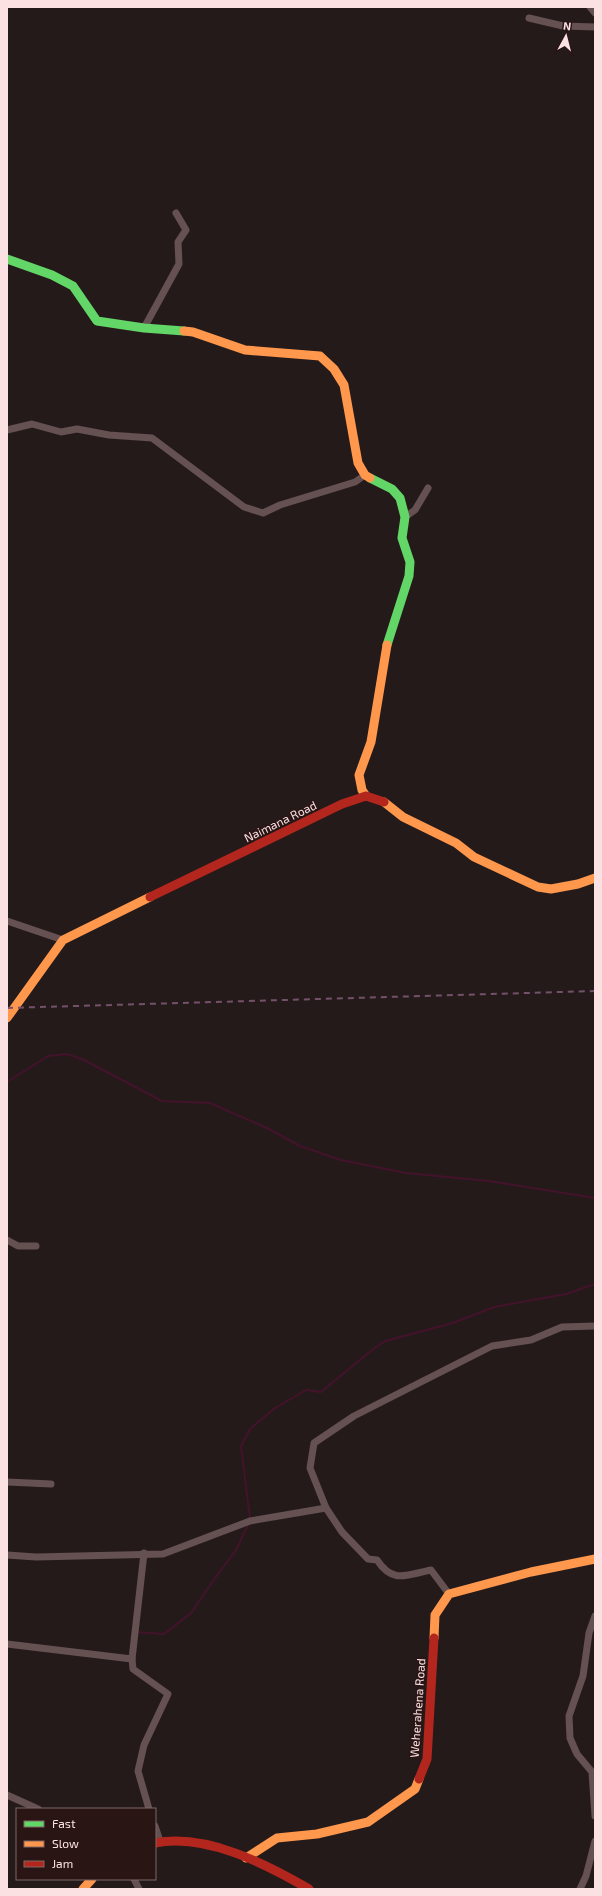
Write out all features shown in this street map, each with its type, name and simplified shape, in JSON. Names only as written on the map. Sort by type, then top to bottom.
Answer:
[{"type":"street","points":[[590,7],[595,13]]},
{"type":"street","points":[[529,18],[563,26],[595,27]]},
{"type":"street","points":[[144,328],[179,264],[178,242],[186,230],[176,213]]},
{"type":"street","points":[[7,259],[74,286],[97,321],[144,328],[193,332],[245,350],[320,356],[334,369],[344,385],[358,464],[365,475],[392,488],[400,498],[405,518],[402,538],[410,562],[409,576],[388,641],[371,742],[359,775],[362,790],[366,796],[381,800],[403,817],[456,842],[474,857],[538,887],[551,889],[578,884],[595,878]]},
{"type":"street","points":[[7,430],[32,424],[61,432],[77,429],[109,435],[152,438],[244,507],[263,513],[280,505],[355,482],[365,475]]},
{"type":"street","points":[[405,518],[415,510],[428,488]]},
{"type":"street","name":"Naimana Road","points":[[7,1018],[63,940],[342,804],[366,796]]},
{"type":"street","points":[[7,921],[63,940]]},
{"type":"street","points":[[7,1240],[18,1246],[36,1246]]},
{"type":"street","points":[[595,1326],[562,1327],[531,1340],[492,1346],[354,1416],[314,1443],[310,1468],[326,1508],[342,1532],[368,1559],[377,1560],[385,1572],[399,1576],[431,1570],[449,1594],[532,1572],[595,1559]]},
{"type":"street","points":[[7,1482],[51,1484]]},
{"type":"street","points":[[7,1555],[36,1557],[106,1556],[144,1553],[163,1554],[250,1521],[326,1508]]},
{"type":"street","points":[[144,1553],[132,1659],[133,1669],[168,1694],[144,1745],[138,1771],[149,1808]]},
{"type":"street","name":"Weherahena Road","points":[[246,1858],[277,1838],[317,1834],[368,1822],[415,1789],[427,1759],[435,1615],[449,1594]]},
{"type":"street","points":[[595,1616],[589,1633],[583,1676],[569,1716],[570,1738],[577,1754],[592,1772],[595,1816]]},
{"type":"street","points":[[7,1644],[132,1659]]},
{"type":"street","points":[[7,1795],[36,1808]]},
{"type":"street","points":[[156,1831],[158,1842],[175,1841],[207,1845],[282,1872],[309,1889]]},
{"type":"street","points":[[580,1889],[586,1876],[595,1841]]},
{"type":"street","points":[[83,1889],[91,1880]]},
{"type":"street","points":[[134,1880],[139,1889]]},
{"type":"waterway","points":[[7,1082],[48,1056],[67,1054],[84,1060],[162,1101],[210,1103],[269,1129],[300,1146],[341,1160],[406,1173],[489,1181],[595,1198]]},
{"type":"waterway","points":[[250,1519],[241,1446],[250,1429],[275,1408],[306,1390],[321,1392],[385,1341],[453,1323],[494,1307],[566,1294],[595,1284]]},
{"type":"waterway","points":[[136,1632],[164,1634],[191,1613],[236,1550],[249,1523]]},
{"type":"railway","points":[[7,1008],[595,991]]},
{"type":"traffic: fast","points":[[7,259],[52,275],[73,286],[97,321],[144,328],[184,331]]},
{"type":"traffic: fast","points":[[370,478],[392,489],[400,498],[405,517],[402,538],[410,562],[409,576],[387,645]]},
{"type":"traffic: slow","points":[[184,331],[193,332],[245,350],[320,356],[334,369],[344,385],[358,463],[365,475],[370,478]]},
{"type":"traffic: slow","points":[[366,796],[362,790],[359,775],[371,742],[387,645]]},
{"type":"traffic: slow","points":[[384,802],[403,817],[456,843],[474,857],[538,887],[551,889],[578,884],[595,878]]},
{"type":"traffic: slow","points":[[7,1018],[63,940],[150,897]]},
{"type":"traffic: slow","points":[[434,1638],[435,1615],[449,1594],[531,1572],[595,1559]]},
{"type":"traffic: slow","points":[[246,1858],[277,1838],[317,1834],[368,1822],[415,1789],[419,1779]]},
{"type":"traffic: slow","points":[[83,1889],[91,1880]]},
{"type":"traffic: jam","points":[[150,897],[342,804],[366,796],[384,802]]},
{"type":"traffic: jam","points":[[419,1779],[427,1759],[434,1638]]},
{"type":"traffic: jam","points":[[156,1843],[174,1841],[195,1842],[235,1853],[274,1870],[309,1889]]}]
